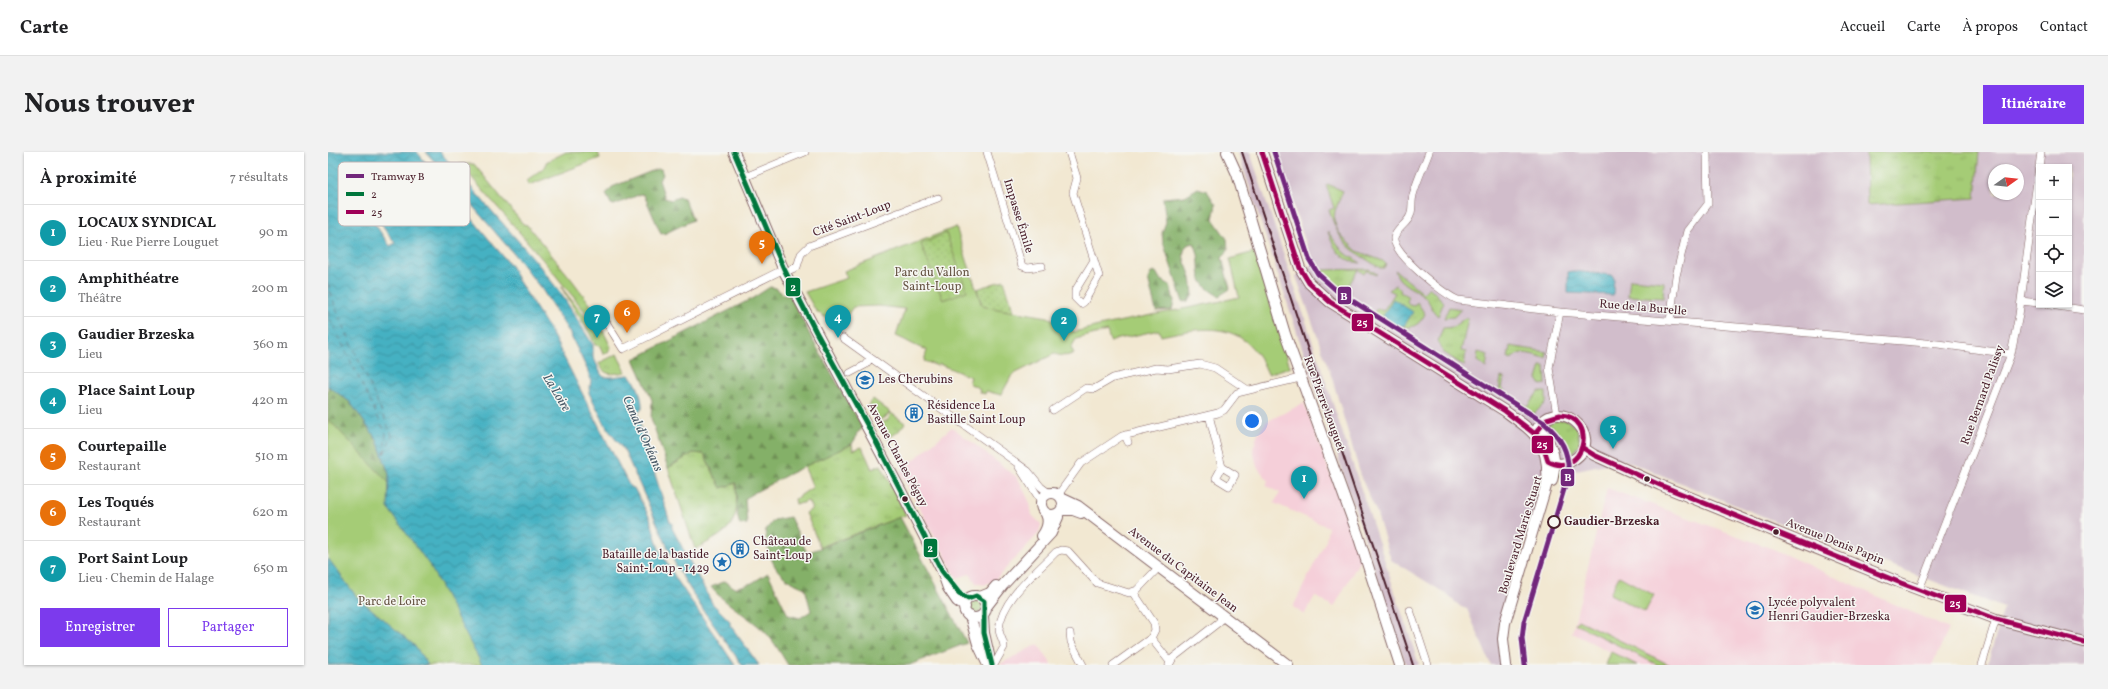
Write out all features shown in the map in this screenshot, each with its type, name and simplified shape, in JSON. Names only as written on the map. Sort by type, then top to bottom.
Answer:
[{"type":"main road","name":"Avenue Charles Péguy","points":[[734,152],[784,271],[942,571],[948,588],[967,603]]},
{"type":"main road","name":"Rue Pierre Louguet","points":[[1227,152],[1237,174],[1300,378],[1358,535],[1400,665]]},
{"type":"main road","name":"Boulevard Marie Stuart","points":[[1262,152],[1300,268],[1312,287],[1336,306],[1536,430],[1551,462],[1552,478],[1511,614],[1506,638],[1509,665]]},
{"type":"main road","points":[[1506,665],[1503,638],[1505,623],[1546,488],[1551,462],[1573,460],[1583,448],[1585,440],[1581,426],[1569,417],[1556,415],[1546,420],[1536,430]]},
{"type":"main road","name":"Avenue Denis Papin","points":[[1583,448],[1594,455],[1660,484],[1919,590],[1996,619],[2084,642]]},
{"type":"main road","points":[[970,616],[977,618],[984,611],[1003,585],[1051,533],[1063,504],[1056,496],[1044,496],[1041,502],[1041,508],[1048,518],[1047,527],[1041,538],[990,593],[980,597],[973,596],[967,603],[970,616],[978,644],[988,665]]},
{"type":"main road","name":"Avenue du Capitaine Jean","points":[[1056,496],[1078,506],[1157,570]]},
{"type":"main road","points":[[1046,514],[1059,512]]},
{"type":"main road","name":"Avenue du Capitaine Jean","points":[[1059,512],[1080,513],[1288,665]]},
{"type":"main road","points":[[980,597],[984,601],[984,634],[993,665]]},
{"type":"main road","name":"Avenue du Capitaine Jean","points":[[1221,617],[1282,665]]},
{"type":"street","points":[[745,177],[805,152]]},
{"type":"street","name":"Impasse Émile","points":[[988,152],[1022,266],[1028,268],[1042,266]]},
{"type":"street","points":[[1069,152],[1077,178],[1073,193],[1094,260],[1099,276],[1084,302],[1081,304],[1075,298],[1075,291],[1094,260]]},
{"type":"street","name":"Rue de la Burelle","points":[[1429,152],[1413,196],[1411,214],[1394,238],[1399,251],[1444,293],[1458,300],[1560,312],[1938,344],[2011,354]]},
{"type":"street","points":[[1670,321],[1676,276],[1687,231],[1708,204],[1707,152]]},
{"type":"street","name":"Rue Bernard Palissy","points":[[1919,590],[2011,354],[2021,301],[2041,152]]},
{"type":"street","name":"Cité Saint-Loup","points":[[606,322],[623,349],[784,271],[797,267],[801,254],[809,246],[938,198]]},
{"type":"street","points":[[2021,301],[2036,304]]},
{"type":"street","points":[[2070,308],[2084,310]]},
{"type":"street","points":[[1556,415],[1549,368],[1560,312]]},
{"type":"street","points":[[843,338],[1018,466],[1028,471],[1041,487],[1056,496],[1077,467],[1112,443],[1129,438],[1155,427],[1222,412],[1234,395],[1248,390],[1300,378]]},
{"type":"street","points":[[850,373],[865,364],[870,359]]},
{"type":"street","points":[[1053,410],[1086,388],[1094,389],[1112,378],[1156,368],[1168,369],[1200,364],[1215,368],[1248,390]]},
{"type":"street","points":[[1209,415],[1222,468]]},
{"type":"street","points":[[1018,466],[1041,502]]},
{"type":"street","points":[[993,665],[1004,647],[999,630],[1002,619],[1010,602],[1056,552],[1061,550],[1068,551],[1100,584],[1134,593],[1156,626],[1150,638],[1113,665]]},
{"type":"street","points":[[1134,593],[1157,570]]},
{"type":"street","points":[[1410,610],[1428,665]]},
{"type":"street","points":[[1150,638],[1169,664],[1219,622],[1221,617]]},
{"type":"street","points":[[1982,665],[1996,619]]},
{"type":"street","points":[[1070,634],[1070,642],[1084,665]]},
{"type":"shaded area","points":[[1238,152],[1250,152],[1419,665],[1406,665]]},
{"type":"shaded area","points":[[1275,152],[1866,152],[1868,205],[1979,152],[2084,152],[2084,665],[1987,665],[2004,608],[1772,520],[1624,460],[1544,477],[1500,629],[1502,665],[1491,665],[1467,609],[1461,607],[1445,593],[1391,560],[1376,511],[1362,480],[1332,378],[1296,276],[1313,264]]},
{"type":"shaded area","points":[[1304,403],[1361,558],[1334,607],[1315,596],[1304,615],[1293,607],[1326,540],[1328,527],[1274,503],[1280,493],[1266,486],[1268,480],[1257,467],[1253,449],[1257,436],[1266,422]]},
{"type":"shaded area","points":[[952,427],[1018,478],[1030,503],[1032,515],[1041,524],[1039,533],[995,580],[984,585],[976,583],[970,574],[957,578],[900,472]]},
{"type":"shaded area","points":[[1607,488],[1773,549],[1949,629],[1932,665],[1637,665],[1572,633]]},
{"type":"shaded area","points":[[1038,644],[1052,665],[1000,664]]},
{"type":"green space","points":[[566,152],[598,152],[600,158],[529,185],[527,180],[546,166],[546,162]]},
{"type":"green space","points":[[1866,152],[1979,152],[1975,198],[1867,205]]},
{"type":"green space","points":[[470,164],[474,164],[523,224],[527,225],[572,280],[602,320],[603,324],[593,320],[589,316],[470,176]]},
{"type":"green space","points":[[657,169],[661,169],[663,175],[659,180],[665,198],[671,200],[679,197],[684,198],[693,220],[661,234],[644,195],[641,194],[614,205],[611,204],[606,194],[612,187]]},
{"type":"green space","points":[[1328,184],[1343,191],[1335,211],[1334,220],[1342,237],[1357,251],[1383,261],[1386,264],[1384,268],[1380,268],[1361,256],[1342,239],[1337,231],[1329,210],[1334,208],[1326,185]]},
{"type":"green space","points":[[1198,188],[1207,191],[1216,205],[1213,219],[1227,239],[1228,250],[1222,258],[1230,289],[1219,296],[1204,284],[1199,272],[1199,259],[1194,243],[1187,245],[1184,252],[1185,261],[1191,277],[1193,295],[1188,301],[1183,302],[1163,242],[1162,233],[1166,222],[1163,198],[1185,196]]},
{"type":"green space","name":"Parc du Vallon Saint-Loup","points":[[956,227],[982,306],[1048,317],[1074,332],[1115,322],[1239,297],[1230,259],[1254,252],[1290,367],[1268,374],[1259,356],[1248,344],[1237,336],[1224,331],[1210,329],[1195,330],[1161,336],[1159,330],[1110,341],[1107,331],[1076,339],[1071,348],[1074,353],[1064,356],[1054,354],[1012,375],[1001,395],[986,391],[985,394],[979,392],[980,389],[969,383],[971,377],[939,364],[938,366],[924,361],[927,350],[896,336],[905,309],[879,306],[853,307],[839,327],[816,311],[805,292],[847,278],[844,271]]},
{"type":"green space","points":[[1328,232],[1343,252],[1361,263],[1348,260],[1343,257],[1333,244]]},
{"type":"green space","points":[[946,233],[967,291],[943,300],[921,244]]},
{"type":"green space","points":[[1369,269],[1377,274],[1376,275],[1367,270],[1364,274],[1358,270],[1347,288],[1351,291],[1348,296],[1328,282],[1319,270]]},
{"type":"green space","points":[[1395,270],[1423,293],[1429,287],[1444,302],[1438,316],[1425,297],[1399,279]]},
{"type":"green space","points":[[1156,272],[1160,279],[1170,285],[1174,301],[1172,310],[1156,311],[1148,279],[1151,273]]},
{"type":"green space","points":[[1630,279],[1664,282],[1663,298],[1628,296]]},
{"type":"green space","points":[[1004,280],[1014,312],[982,306],[977,289]]},
{"type":"green space","points":[[1395,285],[1401,289],[1400,292],[1409,297],[1407,301],[1409,305],[1414,306],[1417,302],[1425,314],[1420,322],[1414,326],[1401,327],[1374,313],[1377,308],[1383,311],[1395,293],[1389,290]]},
{"type":"green space","points":[[561,287],[582,313],[603,331],[611,347],[608,353],[603,353],[600,346],[595,345],[590,334]]},
{"type":"green space","points":[[770,287],[776,288],[785,296],[789,294],[812,339],[863,428],[856,434],[857,436],[852,444],[787,475],[750,495],[745,499],[747,524],[740,525],[737,510],[736,483],[721,488],[704,454],[693,453],[668,468],[651,418],[652,400],[634,359],[753,298]]},
{"type":"green space","points":[[1449,307],[1461,309],[1454,317],[1444,318]]},
{"type":"green space","points":[[1465,318],[1468,319],[1461,351],[1466,352],[1464,366],[1443,352],[1438,341],[1443,328],[1453,327]]},
{"type":"green space","points":[[1510,346],[1547,352],[1546,358],[1524,353],[1519,354],[1512,359],[1508,358]]},
{"type":"green space","points":[[1478,352],[1488,355],[1486,368],[1477,361]]},
{"type":"green space","points":[[617,354],[626,372],[606,373],[599,363]]},
{"type":"green space","points":[[1541,366],[1545,366],[1546,384],[1541,385],[1537,379]]},
{"type":"green space","points":[[1501,377],[1504,378],[1502,389],[1527,407],[1538,392],[1546,392],[1546,402],[1534,414],[1499,391]]},
{"type":"green space","points":[[328,386],[350,402],[377,440],[389,474],[388,508],[328,470]]},
{"type":"green space","points":[[873,399],[890,412],[885,418],[878,420],[869,404]]},
{"type":"green space","points":[[891,413],[905,423],[898,432],[887,439],[879,424],[888,420]]},
{"type":"green space","name":"Parc de Loire","points":[[328,419],[407,502],[498,665],[328,665]]},
{"type":"green space","points":[[1555,420],[1566,420],[1577,428],[1580,443],[1570,457],[1562,438],[1548,424]]},
{"type":"green space","points":[[852,444],[853,450],[862,447],[872,469],[881,465],[906,515],[820,547],[806,513],[812,509],[808,501],[796,505],[795,499],[813,487],[804,466]]},
{"type":"green space","points":[[693,453],[704,454],[721,488],[736,483],[737,497],[734,518],[730,525],[717,537],[695,549],[668,468]]},
{"type":"green space","points":[[1564,468],[1572,474],[1572,480],[1556,475],[1558,470]]},
{"type":"green space","points":[[790,517],[807,553],[900,517],[967,643],[909,665],[788,665],[765,632],[716,593],[711,587],[725,581],[735,588],[752,583],[768,573],[788,615],[800,618],[811,611],[805,588],[786,578],[780,573],[775,567],[769,551],[765,531],[774,520]]},
{"type":"green space","points":[[1619,576],[1654,595],[1645,612],[1610,594]]},
{"type":"green space","points":[[974,601],[978,601],[982,607],[978,613],[974,613],[970,609],[970,605]]},
{"type":"green space","points":[[1578,620],[1670,665],[1658,665],[1575,624]]},
{"type":"green space","points":[[1611,652],[1637,665],[1606,665]]},
{"type":"water","name":"La Loire","points":[[328,152],[417,152],[425,162],[338,162],[338,226],[376,226],[390,246],[395,243],[383,226],[470,226],[470,216],[512,267],[518,280],[550,330],[630,487],[634,488],[650,518],[659,549],[677,580],[735,665],[482,665],[430,566],[388,508],[389,474],[377,440],[350,402],[328,386]]},
{"type":"water","points":[[426,152],[440,152],[449,162],[435,162]]},
{"type":"water","name":"Canal d'Orléans","points":[[470,186],[535,260],[562,295],[593,345],[593,356],[601,374],[604,377],[629,375],[635,381],[642,400],[642,409],[638,413],[641,430],[670,522],[672,523],[672,528],[712,603],[730,621],[730,625],[759,665],[742,665],[703,610],[677,568],[625,452],[607,428],[589,393],[591,380],[569,332],[543,291],[470,203]]},
{"type":"water","points":[[1572,271],[1612,275],[1614,278],[1613,295],[1568,293],[1568,272]]},
{"type":"water","points":[[1393,299],[1413,312],[1404,326],[1395,325],[1383,316]]},
{"type":"water","points":[[328,558],[356,596],[414,645],[428,665],[328,665]]},
{"type":"ferry route","points":[[328,283],[336,309],[392,435],[383,457]]},
{"type":"ferry route","points":[[328,310],[331,321],[386,434],[384,454]]},
{"type":"railway","points":[[1242,152],[1413,665]]},
{"type":"tram line","name":"B","points":[[1274,152],[1309,259],[1318,274],[1337,291],[1543,422],[1555,433],[1566,452],[1568,476],[1524,622],[1522,638],[1525,665]]},
{"type":"transit line","name":"2","points":[[734,152],[784,269],[816,332],[869,428],[942,571],[959,593],[968,599],[976,596],[984,601],[984,633],[992,665]]},
{"type":"transit line","name":"25","points":[[1262,152],[1300,268],[1309,283],[1330,302],[1505,411],[1535,434]]},
{"type":"transit line","name":"25","points":[[1560,415],[1572,418],[1580,426],[1583,435],[1582,446],[1578,455],[1570,462],[1560,465],[1548,461],[1542,443],[1535,434],[1547,419],[1560,415]]},
{"type":"transit line","name":"25","points":[[1583,448],[1594,455],[1660,485],[1901,583],[1996,619],[2084,642]]},
{"type":"place","name":"Courtepaille","points":[[762,264]]},
{"type":"place","name":"Les Toqués","points":[[627,333]]},
{"type":"place","name":"Port Saint Loup","points":[[597,338]]},
{"type":"place","name":"Place Saint Loup","points":[[838,338]]},
{"type":"place","name":"Amphithéatre","points":[[1064,341]]},
{"type":"place","name":"Les Cherubins","points":[[865,380]]},
{"type":"place","name":"Résidence La Bastille Saint Loup","points":[[914,413]]},
{"type":"place","name":"Gaudier Brzeska","points":[[1613,449]]},
{"type":"place","name":"LOCAUX SYNDICAL","points":[[1304,499]]},
{"type":"place","name":"Gaudier-Brzeska","points":[[1554,522]]},
{"type":"place","name":"Château de Saint-Loup","points":[[740,549]]},
{"type":"place","name":"Bataille de la bastide Saint-Loup - 1429","points":[[722,562]]},
{"type":"place","name":"Lycée polyvalent Henri Gaudier-Brzeska","points":[[1755,610]]}]
